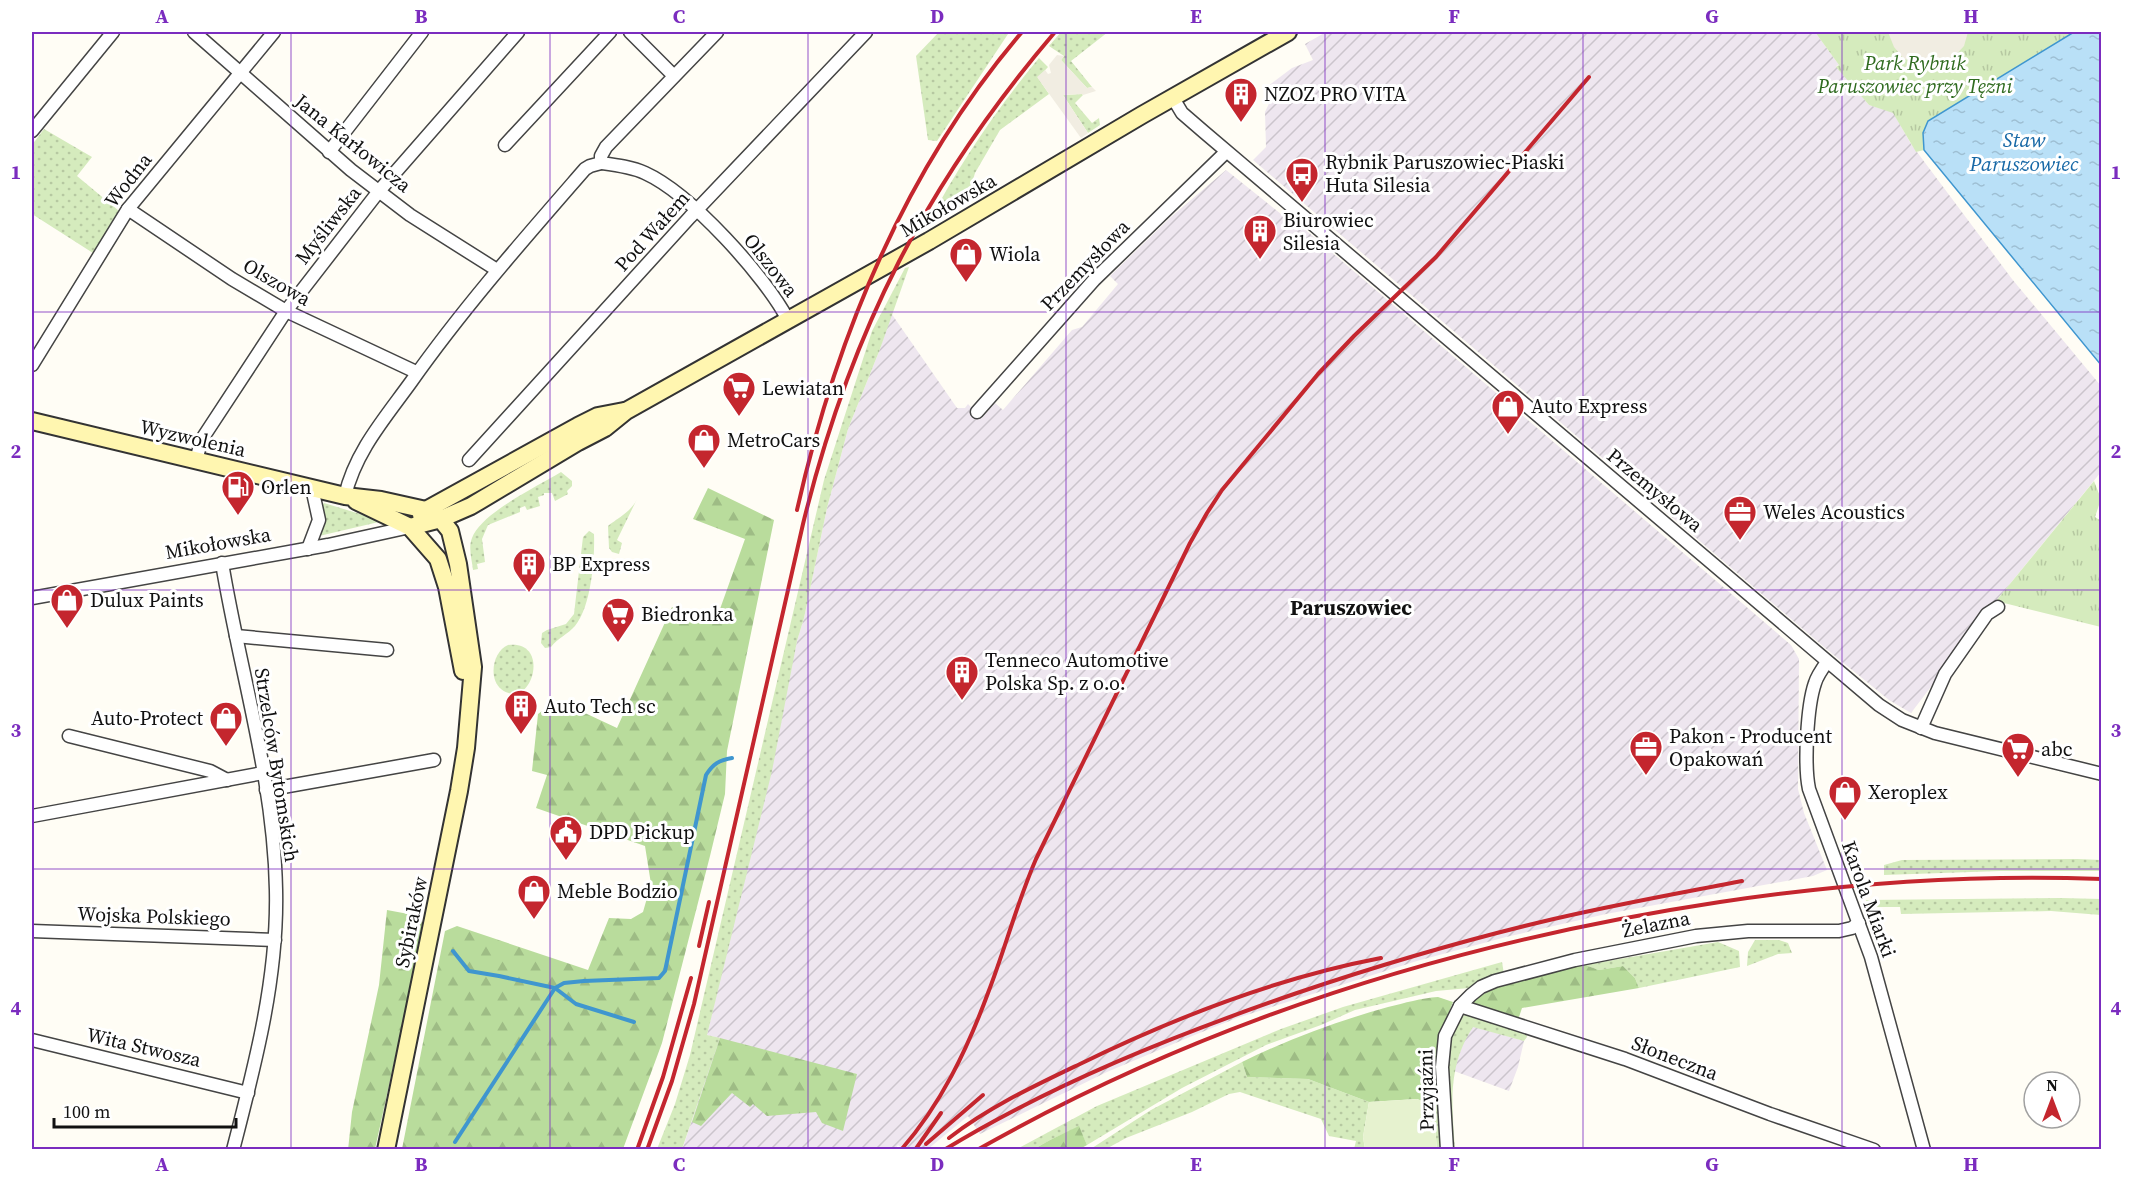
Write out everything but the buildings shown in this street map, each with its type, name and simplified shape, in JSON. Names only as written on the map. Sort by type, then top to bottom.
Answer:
[{"type":"main road","name":"Mikołowska","points":[[410,527],[441,519],[471,506],[578,441],[605,428],[626,411],[949,229],[1288,32]]},
{"type":"main road","name":"Mikołowska","points":[[410,527],[426,510],[588,421],[598,416],[626,411]]},
{"type":"main road","name":"Wyzwolenia","points":[[32,421],[345,496],[381,500],[426,510],[441,519]]},
{"type":"main road","name":"Wyzwolenia","points":[[345,496],[410,527]]},
{"type":"main road","name":"Sybiraków","points":[[386,1149],[466,748],[472,667],[454,543],[450,531],[441,519]]},
{"type":"main road","name":"Sybiraków","points":[[410,527],[438,559],[442,570],[468,702]]},
{"type":"street","points":[[32,131],[113,32]]},
{"type":"street","name":"Jana Karłowicza","points":[[194,32],[329,152],[427,226],[497,270]]},
{"type":"street","name":"Wodna","points":[[32,365],[128,209],[274,32]]},
{"type":"street","points":[[329,152],[422,32]]},
{"type":"street","name":"Myśliwska","points":[[196,459],[202,439],[286,311],[379,191],[518,32]]},
{"type":"street","points":[[505,145],[610,32]]},
{"type":"street","points":[[630,32],[674,76]]},
{"type":"street","points":[[345,496],[351,473],[378,424],[497,270],[585,169],[601,163],[601,156],[606,147],[717,32]]},
{"type":"street","name":"Pod Wałem","points":[[470,460],[696,210],[866,32]]},
{"type":"street","name":"Przemysłowa","points":[[1173,98],[1185,116],[1226,152],[1879,705],[1921,728],[2102,774]]},
{"type":"street","name":"Przemysłowa","points":[[977,412],[1094,280],[1226,152]]},
{"type":"street","name":"Olszowa","points":[[601,163],[649,175],[696,210],[724,237],[764,284],[788,320]]},
{"type":"street","name":"Olszowa","points":[[128,209],[232,279],[286,311],[416,372]]},
{"type":"street","points":[[308,549],[319,520],[312,488]]},
{"type":"street","name":"Mikołowska","points":[[32,598],[308,549],[410,527]]},
{"type":"street","name":"Strzelców Bytomskich","points":[[222,563],[266,790],[275,879],[275,940],[266,1005],[248,1093],[233,1149]]},
{"type":"street","points":[[1921,728],[1945,674],[1987,614],[1998,607]]},
{"type":"street","points":[[236,636],[387,650]]},
{"type":"street","name":"Karola Miarki","points":[[1827,662],[1817,677],[1812,699],[1807,750],[1808,784],[1880,987],[1924,1149]]},
{"type":"street","points":[[69,736],[210,771],[227,780]]},
{"type":"street","points":[[266,790],[434,760]]},
{"type":"street","points":[[32,816],[263,773]]},
{"type":"street","name":"Żelazna","points":[[1463,1003],[1481,987],[1495,981],[1575,960],[1655,944],[1737,932],[1839,931],[1852,928],[1859,923]]},
{"type":"street","name":"Wojska Polskiego","points":[[32,931],[275,940]]},
{"type":"street","name":"Słoneczna","points":[[1463,1003],[1625,1059],[1870,1149]]},
{"type":"street","name":"Przyjaźni","points":[[1447,1149],[1443,1051],[1445,1036],[1463,1003]]},
{"type":"street","name":"Wita Stwosza","points":[[32,1040],[248,1093]]},
{"type":"shaded area","points":[[1326,32],[1815,32],[1839,65],[1836,66],[1869,105],[1893,112],[1911,144],[2012,279],[2101,386],[2101,472],[1996,601],[1911,713],[1889,700],[1824,647],[1253,160],[1266,147],[1265,112],[1273,95],[1268,86],[1292,68],[1313,60],[1305,44]]},
{"type":"shaded area","points":[[1888,32],[1968,32],[1964,46],[1953,58],[1930,66],[1916,64],[1903,58],[1894,47]]},
{"type":"shaded area","points":[[1057,55],[1064,56],[1061,60],[1087,88],[1092,87],[1096,91],[1083,95],[1063,95],[1088,133],[1081,138],[1037,77],[1045,70],[1048,74],[1051,73],[1049,65]]},
{"type":"shaded area","name":"Tenneco Automotive Polska Sp. z o.o.","points":[[1226,170],[1281,214],[1288,215],[1791,645],[1799,659],[1798,789],[1804,813],[1827,870],[1813,876],[1606,914],[1506,937],[1417,961],[1237,1018],[1107,1072],[980,1134],[968,1116],[928,1149],[903,1149],[898,1145],[894,1150],[682,1150],[719,1038],[707,1035],[804,618],[827,508],[848,429],[880,349],[891,313],[957,408],[965,408],[968,404],[982,418],[995,403],[1003,410],[1072,330],[1082,327],[1118,284],[1110,276],[1171,217]]},
{"type":"shaded area","points":[[1473,1026],[1524,1041],[1509,1091],[1454,1071],[1463,1043]]},
{"type":"green space","points":[[939,32],[1005,32],[1008,34],[937,141],[928,140],[916,56]]},
{"type":"green space","points":[[1061,32],[1108,32],[1071,61],[1092,87],[1087,88],[1061,60],[1064,56],[1049,46]]},
{"type":"green space","name":"Park Rybnik Paruszowiec przy Tężni","points":[[1815,32],[2074,32],[1928,121],[1923,133],[1924,150],[1916,152],[1893,113],[1869,105],[1836,67],[1839,65]]},
{"type":"green space","points":[[1039,58],[1048,67],[1038,78],[1049,94],[1000,130],[975,173],[972,183],[984,193],[928,224],[952,180],[979,138]]},
{"type":"green space","points":[[1082,94],[1075,103],[1092,123],[1099,118],[1100,125],[1088,133],[1063,95]]},
{"type":"green space","points":[[44,129],[92,157],[77,176],[119,211],[93,253],[32,214],[32,145]]},
{"type":"green space","points":[[909,267],[848,429],[827,508],[797,641],[772,771],[707,1035],[720,1038],[682,1149],[657,1149],[675,1104],[690,1055],[824,480],[872,331],[905,268]]},
{"type":"green space","points":[[561,472],[572,481],[572,486],[567,491],[568,494],[555,501],[552,493],[544,493],[538,497],[540,506],[527,510],[525,506],[520,508],[520,512],[488,525],[482,539],[485,562],[477,564],[478,569],[473,570],[470,546],[477,529],[486,519],[511,501]]},
{"type":"green space","points":[[2094,481],[2101,499],[2095,517],[2101,521],[2101,627],[1996,601]]},
{"type":"green space","points":[[708,488],[774,520],[727,751],[725,794],[662,1043],[623,1149],[402,1149],[445,931],[457,926],[588,970],[609,918],[631,919],[643,912],[651,884],[645,846],[536,808],[547,775],[532,771],[538,714],[557,700],[617,728],[672,607],[715,623],[745,539],[693,519]]},
{"type":"green space","points":[[637,499],[617,540],[622,543],[619,554],[612,552],[609,548],[608,526],[628,511]]},
{"type":"green space","points":[[324,503],[383,521],[319,536]]},
{"type":"green space","points":[[589,531],[594,534],[594,556],[585,607],[575,626],[551,647],[545,648],[541,643],[542,633],[566,624],[574,614],[583,537]]},
{"type":"green space","points":[[508,645],[522,646],[530,653],[533,663],[533,674],[528,684],[521,691],[512,694],[501,689],[494,678],[496,659],[503,648]]},
{"type":"green space","points":[[1902,860],[2101,860],[2101,871],[2000,871],[1884,875],[1884,865]]},
{"type":"green space","points":[[2101,899],[2101,915],[2051,911],[1901,914],[1900,907],[1869,907],[1866,900]]},
{"type":"green space","points":[[387,910],[419,916],[424,926],[375,1149],[348,1150],[352,1112],[379,985]]},
{"type":"green space","points":[[1755,940],[1779,940],[1788,943],[1792,953],[1778,954],[1747,966],[1748,952]]},
{"type":"green space","points":[[1718,942],[1739,951],[1740,967],[1639,988],[1635,978],[1623,966],[1599,970],[1585,965]]},
{"type":"green space","points":[[1502,962],[1504,974],[1469,988],[1436,991],[1355,1010],[1266,1045],[1182,1088],[1087,1145],[1079,1127],[1034,1149],[1015,1150],[1097,1106],[1281,1029],[1343,1007]]},
{"type":"green space","points":[[1585,965],[1599,970],[1623,966],[1635,978],[1639,988],[1522,1008],[1518,1020],[1475,1006],[1473,1000],[1499,987]]},
{"type":"green space","points":[[1438,997],[1453,1002],[1440,1035],[1438,1095],[1433,1105],[1417,1099],[1369,1102],[1308,1079],[1247,1077],[1242,1062],[1278,1046],[1369,1012]]},
{"type":"green space","points":[[1465,1015],[1525,1031],[1527,1037],[1524,1041],[1473,1027],[1455,1071],[1453,1101],[1455,1149],[1451,1149],[1447,1087],[1448,1042],[1459,1018]]},
{"type":"green space","points":[[720,1038],[857,1074],[843,1131],[822,1123],[816,1112],[767,1116],[753,1104],[750,1107],[732,1093],[701,1126],[692,1122]]},
{"type":"green space","points":[[1242,1062],[1247,1077],[1308,1079],[1369,1102],[1363,1137],[1365,1149],[1354,1149],[1356,1141],[1329,1136],[1321,1119],[1240,1092],[1229,1094],[1192,1112],[1126,1138],[1106,1149],[1089,1150],[1151,1110]]},
{"type":"green space","points":[[1438,1095],[1442,1149],[1437,1149],[1433,1105]]},
{"type":"green space","points":[[1417,1099],[1433,1105],[1437,1149],[1365,1149],[1363,1137],[1369,1102]]},
{"type":"green space","points":[[1079,1126],[1087,1145],[1080,1149],[1034,1149],[1050,1140]]},
{"type":"water","name":"Staw Paruszowiec","points":[[2074,32],[2101,32],[2101,365],[1924,150],[1923,133],[1928,121]]},
{"type":"waterway","points":[[455,1142],[555,988],[564,983],[584,981],[659,978],[665,971],[706,775],[717,763],[732,758]]},
{"type":"waterway","points":[[453,951],[469,971],[555,988],[576,1004],[634,1022]]},
{"type":"railway","points":[[797,510],[832,381],[881,257],[910,197],[943,140],[981,84],[1022,32]]},
{"type":"railway","points":[[647,1150],[672,1081],[694,1004],[803,524],[822,454],[844,387],[899,262],[931,203],[968,145],[1009,88],[1055,32]]},
{"type":"railway","points":[[901,1150],[929,1114],[962,1056],[988,993],[1036,859],[1190,543],[1207,513],[1222,490],[1318,374],[1436,257],[1589,77]]},
{"type":"railway","points":[[977,1150],[1064,1104],[1153,1062],[1244,1025],[1337,992],[1431,963],[1527,939],[1720,902],[1862,885],[1958,879],[2102,879]]},
{"type":"railway","points":[[944,1150],[1028,1103],[1116,1062],[1297,993],[1357,973],[1510,930],[1591,911],[1742,881]]},
{"type":"railway","points":[[699,946],[709,902]]},
{"type":"railway","points":[[949,1138],[980,1116],[1012,1098],[1153,1030],[1265,988],[1303,976],[1381,958]]},
{"type":"railway","points":[[637,1150],[663,1077],[691,978]]},
{"type":"railway","points":[[926,1144],[983,1095]]},
{"type":"railway","points":[[915,1150],[941,1113]]},
{"type":"place","name":"NZOZ PRO VITA","points":[[1241,123]]},
{"type":"place","name":"Rybnik Paruszowiec-Piaski Huta Silesia","points":[[1302,203]]},
{"type":"place","name":"Biurowiec Silesia","points":[[1260,260]]},
{"type":"place","name":"Wiola","points":[[966,283]]},
{"type":"place","name":"Lewiatan","points":[[739,417]]},
{"type":"place","name":"Auto Express","points":[[1508,435]]},
{"type":"place","name":"MetroCars","points":[[704,469]]},
{"type":"place","name":"Orlen","points":[[238,516]]},
{"type":"place","name":"Weles Acoustics","points":[[1740,541]]},
{"type":"place","name":"BP Express","points":[[529,593]]},
{"type":"place","name":"Dulux Paints","points":[[67,629]]},
{"type":"place","name":"Biedronka","points":[[618,643]]},
{"type":"place","name":"Tenneco Automotive Polska Sp. z o.o.","points":[[962,701]]},
{"type":"place","name":"Auto Tech sc","points":[[521,735]]},
{"type":"place","name":"Auto-Protect","points":[[226,747]]},
{"type":"place","name":"Pakon - Producent Opakowań","points":[[1646,776]]},
{"type":"place","name":"abc","points":[[2018,778]]},
{"type":"place","name":"Xeroplex","points":[[1845,821]]},
{"type":"place","name":"DPD Pickup","points":[[566,861]]},
{"type":"place","name":"Meble Bodzio","points":[[534,920]]},
{"type":"district","name":"Paruszowiec","points":[[1351,608]]}]
